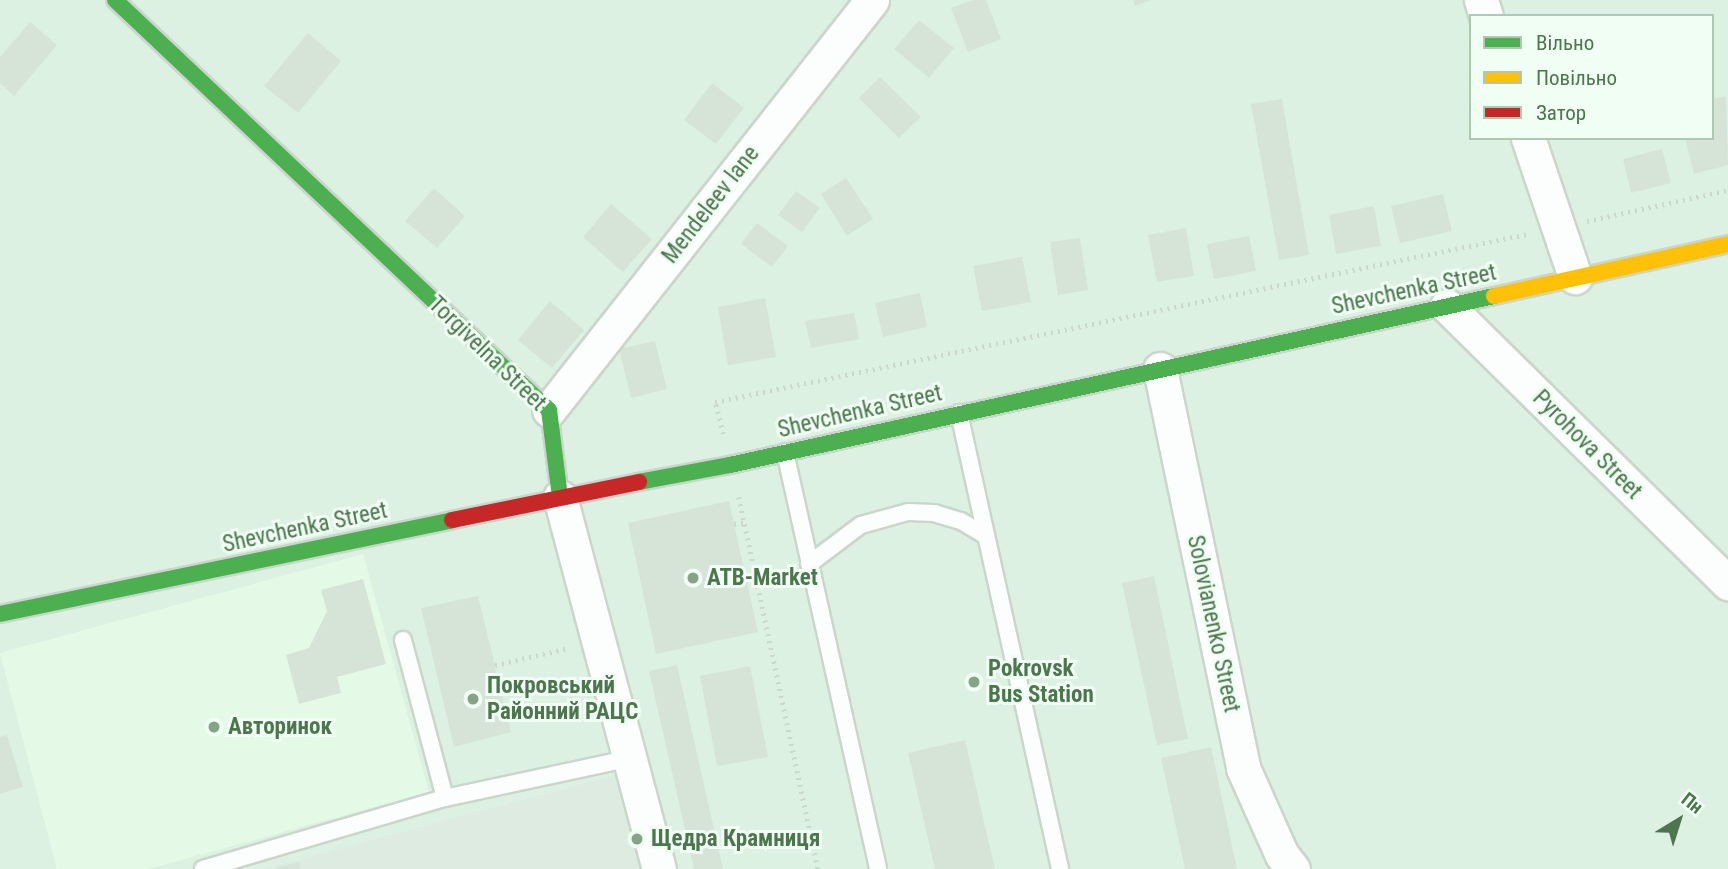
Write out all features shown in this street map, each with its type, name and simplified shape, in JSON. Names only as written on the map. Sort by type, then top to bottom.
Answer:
[{"type":"street","name":"Mendeleev lane","points":[[549,410],[872,0]]},
{"type":"street","name":"Torgivelna Street","points":[[117,1],[549,410],[561,497],[632,758],[659,869]]},
{"type":"street","points":[[1529,140],[1575,277]]},
{"type":"street","name":"Shevchenka Street","points":[[0,614],[561,497],[730,465],[1728,244]]},
{"type":"street","name":"Pyrohova Street","points":[[1447,306],[1728,583]]},
{"type":"street","name":"Solovianenko Street","points":[[1160,369],[1243,768],[1282,855],[1293,869]]},
{"type":"lane","points":[[959,413],[1060,869]]},
{"type":"lane","points":[[785,452],[878,869]]},
{"type":"lane","points":[[809,564],[862,524],[908,512],[934,513],[961,521],[986,536]]},
{"type":"lane","points":[[403,639],[445,799]]},
{"type":"lane","points":[[202,869],[445,799],[632,758]]},
{"type":"path","points":[[818,869],[746,522],[715,402],[1558,228],[1728,190]]},
{"type":"path","points":[[734,524],[746,522]]},
{"type":"path","points":[[495,665],[600,640]]},
{"type":"shaded area","points":[[0,0],[1728,0],[1728,869],[0,869]]},
{"type":"shaded area","name":"Авторинок","points":[[363,554],[429,792],[148,869],[57,869],[0,653]]},
{"type":"shaded area","points":[[635,770],[659,869],[264,869]]},
{"type":"building","points":[[973,0],[986,0],[1001,39],[968,52],[951,8]]},
{"type":"building","points":[[1133,0],[1152,0],[1135,6]]},
{"type":"building","points":[[919,20],[954,48],[929,78],[894,49]]},
{"type":"building","points":[[30,22],[57,45],[14,96],[0,83],[0,57]]},
{"type":"building","points":[[308,33],[341,61],[298,113],[264,86]]},
{"type":"building","points":[[880,77],[921,117],[899,138],[859,98]]},
{"type":"building","points":[[712,83],[744,108],[716,144],[684,120]]},
{"type":"building","points":[[1726,96],[1728,165],[1694,174],[1686,140],[1714,140],[1714,99]]},
{"type":"building","points":[[1282,99],[1309,255],[1279,260],[1251,104]]},
{"type":"building","points":[[1662,149],[1671,183],[1631,193],[1623,159]]},
{"type":"building","points":[[846,178],[873,219],[847,236],[821,194]]},
{"type":"building","points":[[434,188],[465,216],[437,248],[405,221]]},
{"type":"building","points":[[796,191],[820,208],[802,232],[778,215]]},
{"type":"building","points":[[1443,194],[1452,231],[1400,243],[1391,206]]},
{"type":"building","points":[[611,204],[652,239],[623,272],[583,237]]},
{"type":"building","points":[[1374,206],[1381,246],[1336,254],[1329,215]]},
{"type":"building","points":[[757,223],[788,246],[772,267],[741,244]]},
{"type":"building","points":[[1186,228],[1194,276],[1157,282],[1148,235]]},
{"type":"building","points":[[1249,236],[1256,271],[1214,279],[1207,244]]},
{"type":"building","points":[[1080,238],[1088,290],[1058,295],[1050,242]]},
{"type":"building","points":[[1022,257],[1031,302],[982,311],[973,266]]},
{"type":"building","points":[[920,293],[927,327],[883,337],[875,303]]},
{"type":"building","points":[[765,298],[776,357],[728,365],[718,307]]},
{"type":"building","points":[[550,301],[584,330],[552,368],[518,340]]},
{"type":"building","points":[[854,313],[859,339],[811,348],[805,321]]},
{"type":"building","points":[[655,341],[667,389],[631,398],[619,349]]},
{"type":"building","name":"ATB-Market","points":[[729,501],[758,632],[656,654],[628,523]]},
{"type":"building","points":[[1154,576],[1188,739],[1157,745],[1122,583]]},
{"type":"building","points":[[363,579],[386,664],[337,677],[341,693],[299,704],[286,655],[309,648],[327,611],[321,590]]},
{"type":"building","name":"Покровський Районний РАЦС","points":[[478,596],[511,732],[454,747],[421,608]]},
{"type":"building","points":[[677,665],[723,869],[694,869],[649,671]]},
{"type":"building","points":[[750,666],[768,757],[717,766],[700,676]]},
{"type":"building","points":[[7,735],[23,787],[0,794],[0,737]]},
{"type":"building","points":[[965,740],[995,869],[935,869],[908,753]]},
{"type":"building","points":[[1211,747],[1237,869],[1185,869],[1161,758]]},
{"type":"building","points":[[299,862],[301,869],[276,869],[276,868]]},
{"type":"traffic: fast","points":[[115,0],[549,410],[560,497]]},
{"type":"traffic: fast","points":[[639,482],[730,465],[1494,296]]},
{"type":"traffic: fast","points":[[0,614],[452,520]]},
{"type":"traffic: slow","points":[[1494,296],[1728,244]]},
{"type":"traffic: jam","points":[[452,520],[639,482]]},
{"type":"place","name":"ATB-Market","points":[[693,578]]},
{"type":"place","name":"Pokrovsk Bus Station","points":[[974,682]]},
{"type":"place","name":"Покровський Районний РАЦС","points":[[473,699]]},
{"type":"place","name":"Авторинок","points":[[214,727]]},
{"type":"place","name":"Щедра Крамниця","points":[[637,839]]}]
